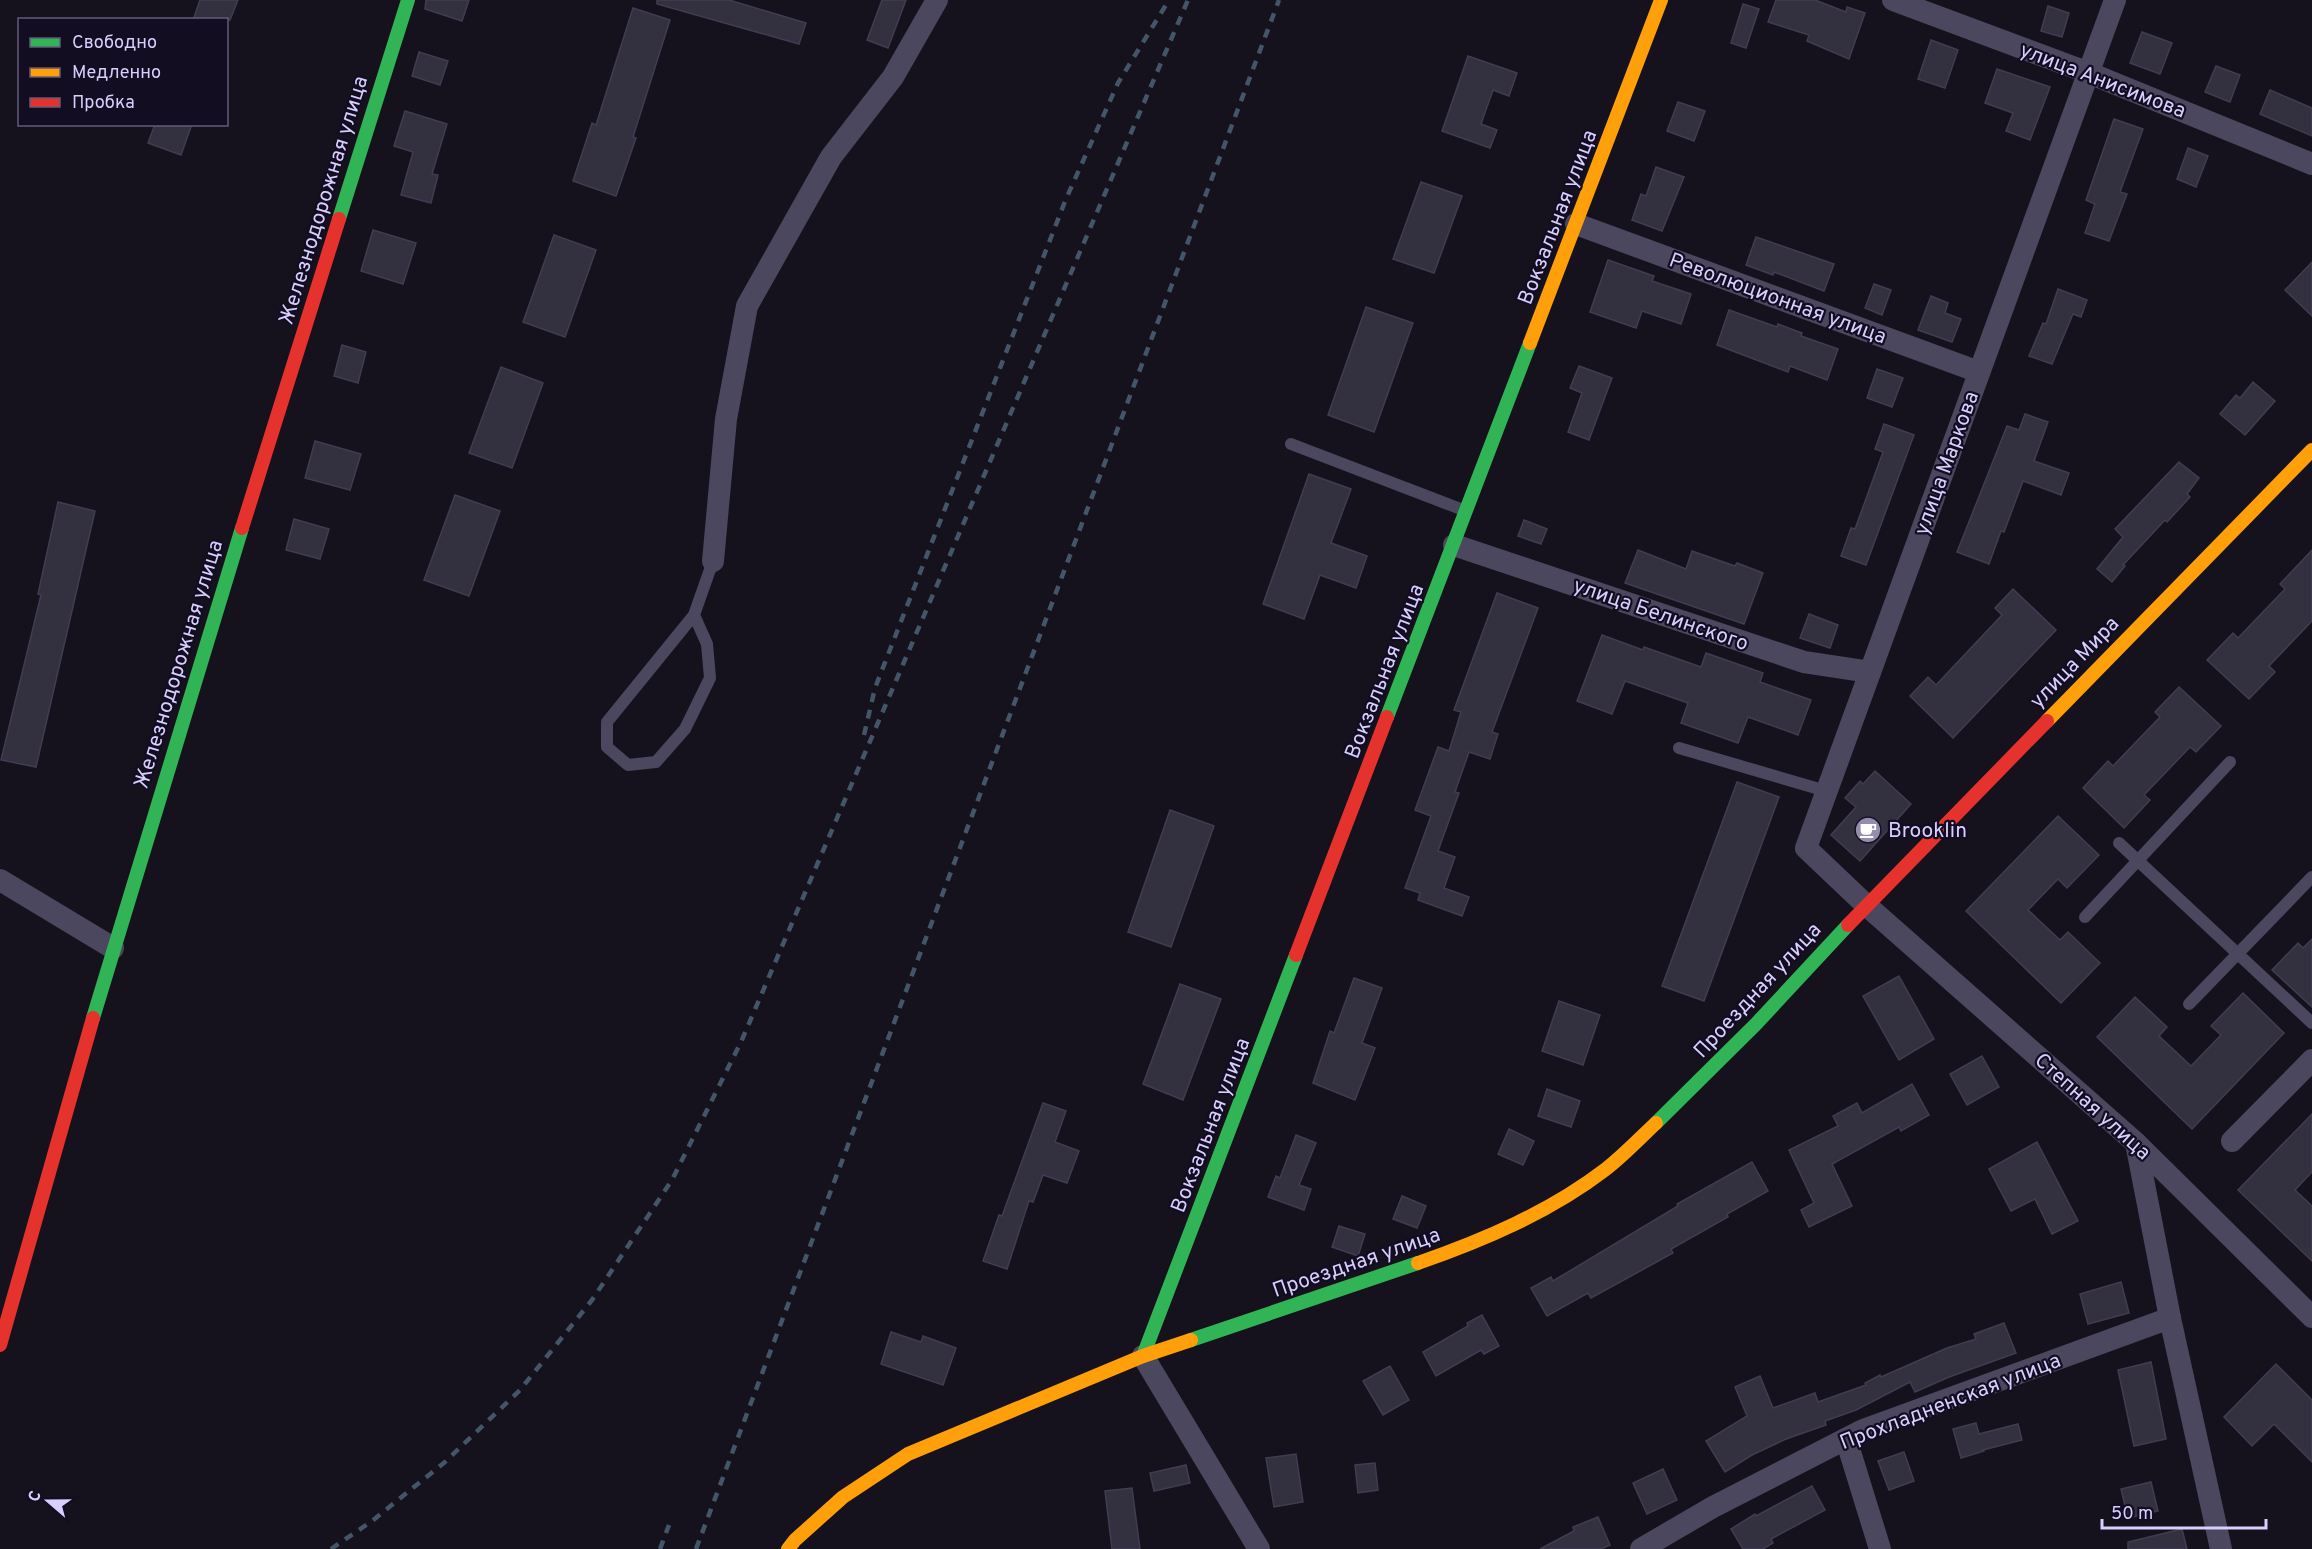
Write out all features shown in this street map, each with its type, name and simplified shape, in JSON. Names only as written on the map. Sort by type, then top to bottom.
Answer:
[{"type":"street","name":"Железнодорожная улица","points":[[0,1345],[113,948],[205,645],[408,0]]},
{"type":"street","points":[[713,561],[726,419],[747,306],[831,157],[893,77],[937,0]]},
{"type":"street","name":"Вокзальная улица","points":[[1143,1356],[1661,0]]},
{"type":"street","name":"улица Анисимова","points":[[1893,0],[2088,73],[2312,164]]},
{"type":"street","name":"улица Маркова","points":[[1866,904],[1806,848],[2115,0]]},
{"type":"street","name":"Революционная улица","points":[[1576,224],[1979,372]]},
{"type":"street","name":"улица Мира","points":[[1866,904],[2312,450]]},
{"type":"street","name":"улица Белинского","points":[[1454,545],[1804,662],[1870,672]]},
{"type":"street","points":[[0,879],[113,948]]},
{"type":"street","name":"Степная улица","points":[[1866,904],[2136,1143],[2312,1317]]},
{"type":"street","name":"Проездная улица","points":[[788,1549],[843,1497],[908,1454],[1143,1356],[1461,1248],[1544,1210],[1606,1169],[1680,1101],[1756,1024],[1866,904]]},
{"type":"street","points":[[2232,1141],[2312,1060]]},
{"type":"street","points":[[2136,1143],[2170,1317],[2221,1549]]},
{"type":"street","name":"Прохладненская улица","points":[[1641,1549],[1713,1508],[1863,1430],[2170,1317]]},
{"type":"street","points":[[1143,1356],[1258,1549]]},
{"type":"street","points":[[1846,1438],[1880,1549]]},
{"type":"lane","points":[[1291,444],[1467,512]]},
{"type":"lane","points":[[694,615],[707,644],[710,678],[685,729],[657,762],[628,765],[607,747],[607,722],[694,615],[713,561]]},
{"type":"lane","points":[[1679,748],[1826,791]]},
{"type":"lane","points":[[2085,917],[2230,762]]},
{"type":"lane","points":[[2119,843],[2312,1023]]},
{"type":"lane","points":[[2189,1004],[2312,876]]},
{"type":"building","points":[[200,0],[238,0],[230,20],[228,18],[194,18]]},
{"type":"building","points":[[426,0],[469,0],[462,21],[425,9]]},
{"type":"building","points":[[657,0],[729,0],[806,23],[799,44],[657,4]]},
{"type":"building","points":[[882,0],[906,0],[888,48],[867,40]]},
{"type":"building","points":[[1776,0],[1815,0],[1846,12],[1847,7],[1865,13],[1849,59],[1807,41],[1809,35],[1768,22]]},
{"type":"building","points":[[1743,4],[1759,9],[1746,48],[1731,43]]},
{"type":"building","points":[[2048,6],[2069,13],[2062,37],[2041,31]]},
{"type":"building","points":[[633,8],[670,20],[633,137],[636,138],[616,196],[573,181],[592,123],[596,125]]},
{"type":"building","points":[[2142,32],[2172,43],[2160,74],[2130,63]]},
{"type":"building","points":[[1931,40],[1958,50],[1945,88],[1918,79]]},
{"type":"building","points":[[419,52],[448,61],[440,85],[412,76]]},
{"type":"building","points":[[1468,56],[1517,73],[1509,96],[1493,90],[1481,124],[1497,130],[1490,148],[1442,131]]},
{"type":"building","points":[[2216,66],[2240,75],[2230,102],[2205,92]]},
{"type":"building","points":[[1997,69],[2050,87],[2030,140],[2006,131],[2013,113],[1985,103]]},
{"type":"building","points":[[2270,90],[2312,108],[2312,136],[2260,114]]},
{"type":"building","points":[[1678,102],[1705,111],[1694,141],[1667,131]]},
{"type":"building","points":[[405,111],[447,124],[432,174],[438,175],[431,203],[401,195],[413,152],[394,146]]},
{"type":"building","points":[[2114,119],[2143,129],[2120,192],[2127,194],[2109,241],[2085,233],[2095,204],[2086,200]]},
{"type":"building","points":[[154,126],[191,126],[181,155],[148,143]]},
{"type":"building","points":[[2188,148],[2208,156],[2196,187],[2177,179]]},
{"type":"building","points":[[1656,167],[1684,177],[1662,231],[1632,220],[1641,194],[1646,196]]},
{"type":"building","points":[[1421,182],[1462,196],[1434,273],[1393,259]]},
{"type":"building","points":[[373,230],[416,243],[403,284],[361,271]]},
{"type":"building","points":[[554,235],[596,250],[565,337],[523,322]]},
{"type":"building","points":[[1756,237],[1834,264],[1824,291],[1774,272],[1773,275],[1746,265]]},
{"type":"building","points":[[1608,260],[1654,276],[1652,281],[1691,294],[1681,324],[1642,311],[1636,328],[1590,312]]},
{"type":"building","points":[[2312,262],[2312,316],[2285,290]]},
{"type":"building","points":[[1874,284],[1891,290],[1882,315],[1865,308]]},
{"type":"building","points":[[2058,289],[2087,300],[2081,317],[2073,314],[2052,364],[2029,356],[2043,323],[2046,324]]},
{"type":"building","points":[[1931,296],[1948,303],[1945,313],[1961,319],[1952,342],[1918,330]]},
{"type":"building","points":[[1366,307],[1413,323],[1374,432],[1328,415]]},
{"type":"building","points":[[1729,310],[1777,327],[1778,324],[1802,333],[1801,336],[1838,349],[1827,380],[1790,366],[1788,372],[1717,345]]},
{"type":"building","points":[[342,345],[366,352],[358,383],[334,376]]},
{"type":"building","points":[[1579,366],[1612,378],[1589,440],[1568,432],[1582,393],[1570,388]]},
{"type":"building","points":[[501,367],[543,383],[512,468],[469,453]]},
{"type":"building","points":[[1877,369],[1903,378],[1892,407],[1867,398]]},
{"type":"building","points":[[2253,382],[2275,401],[2245,435],[2220,414],[2236,395],[2240,398]]},
{"type":"building","points":[[2025,414],[2048,422],[2034,461],[2069,473],[2061,495],[2023,481],[1989,564],[1957,552],[2007,426],[2019,430]]},
{"type":"building","points":[[1884,424],[1914,435],[1866,565],[1841,556],[1851,528],[1855,529],[1883,452],[1875,449]]},
{"type":"building","points":[[315,441],[361,454],[350,490],[305,478]]},
{"type":"building","points":[[2179,462],[2199,478],[2187,494],[2190,497],[2123,565],[2125,566],[2112,582],[2097,569],[2123,537],[2115,529]]},
{"type":"building","points":[[1309,474],[1351,489],[1331,543],[1367,556],[1356,588],[1320,575],[1304,619],[1263,604]]},
{"type":"building","points":[[455,495],[500,511],[469,596],[424,580]]},
{"type":"building","points":[[58,502],[95,511],[36,767],[1,760],[41,595],[38,594]]},
{"type":"building","points":[[294,519],[329,529],[320,559],[286,550]]},
{"type":"building","points":[[1524,520],[1547,529],[1541,544],[1518,536]]},
{"type":"building","points":[[1638,550],[1686,569],[1692,551],[1735,566],[1737,563],[1763,573],[1744,624],[1625,583]]},
{"type":"building","points":[[2312,550],[2312,621],[2269,666],[2275,672],[2249,699],[2207,660],[2233,633],[2238,638],[2285,589],[2280,584]]},
{"type":"building","points":[[2013,589],[2056,630],[1953,738],[1910,696],[1928,677],[1936,685],[2002,615],[1995,608]]},
{"type":"building","points":[[1497,593],[1538,608],[1492,732],[1498,734],[1490,759],[1469,752],[1455,792],[1459,793],[1438,851],[1455,857],[1444,888],[1469,897],[1462,916],[1418,900],[1420,893],[1405,888],[1431,816],[1415,810],[1438,747],[1449,751],[1461,712],[1454,710]]},
{"type":"building","points":[[1809,614],[1838,625],[1830,648],[1800,638]]},
{"type":"building","points":[[1602,635],[1701,667],[1706,653],[1763,673],[1760,682],[1811,700],[1798,735],[1748,717],[1738,743],[1681,723],[1688,703],[1625,681],[1612,714],[1577,701]]},
{"type":"building","points":[[2179,687],[2221,726],[2196,752],[2190,747],[2144,795],[2150,800],[2124,828],[2083,788],[2108,761],[2113,766],[2160,717],[2155,712]]},
{"type":"building","points":[[1875,771],[1911,804],[1860,861],[1831,835],[1856,807],[1845,798],[1860,781],[1863,784]]},
{"type":"building","points":[[1737,782],[1779,797],[1704,1001],[1662,986]]},
{"type":"building","points":[[1170,810],[1214,826],[1171,947],[1128,932]]},
{"type":"building","points":[[2058,816],[2099,855],[2067,888],[2058,879],[2028,910],[2060,940],[2068,932],[2100,963],[2061,1003],[1966,911]]},
{"type":"building","points":[[2312,939],[2312,1007],[2272,970],[2298,943],[2303,948]]},
{"type":"building","points":[[1899,976],[1934,1039],[1899,1060],[1863,996]]},
{"type":"building","points":[[1354,978],[1382,988],[1362,1043],[1375,1048],[1355,1100],[1313,1083],[1330,1031],[1334,1033]]},
{"type":"building","points":[[1180,984],[1221,999],[1183,1100],[1143,1084]]},
{"type":"building","points":[[2243,993],[2284,1033],[2192,1129],[2097,1037],[2135,997],[2167,1027],[2159,1036],[2191,1066],[2221,1035],[2211,1026]]},
{"type":"building","points":[[1559,1001],[1600,1015],[1583,1065],[1542,1051]]},
{"type":"building","points":[[1982,1056],[1999,1087],[1967,1105],[1950,1074]]},
{"type":"building","points":[[1912,1084],[1929,1115],[1901,1131],[1899,1127],[1832,1164],[1852,1206],[1809,1227],[1801,1210],[1814,1203],[1789,1150],[1838,1126],[1833,1116],[1857,1103],[1862,1113]]},
{"type":"building","points":[[1547,1089],[1580,1101],[1571,1127],[1538,1116]]},
{"type":"building","points":[[1043,1103],[1066,1111],[1055,1142],[1079,1151],[1067,1183],[1043,1175],[1033,1202],[1029,1201],[1007,1269],[983,1261]]},
{"type":"building","points":[[2312,1114],[2312,1172],[2295,1190],[2312,1206],[2312,1261],[2238,1190]]},
{"type":"building","points":[[1509,1129],[1534,1141],[1523,1165],[1498,1154]]},
{"type":"building","points":[[1296,1135],[1316,1143],[1299,1185],[1311,1189],[1304,1210],[1268,1197],[1276,1176],[1280,1178]]},
{"type":"building","points":[[2037,1142],[2078,1221],[2052,1234],[2035,1199],[2011,1211],[1989,1169]]},
{"type":"building","points":[[1752,1162],[1768,1191],[1671,1249],[1673,1253],[1591,1298],[1588,1293],[1547,1316],[1531,1288],[1551,1277],[1553,1281],[1678,1206],[1677,1204]]},
{"type":"building","points":[[1402,1196],[1426,1206],[1417,1228],[1393,1219]]},
{"type":"building","points":[[1339,1226],[1365,1234],[1358,1256],[1332,1247]]},
{"type":"building","points":[[2121,1282],[2129,1313],[2088,1324],[2080,1294]]},
{"type":"building","points":[[1482,1315],[1499,1346],[1484,1354],[1481,1350],[1436,1376],[1423,1352],[1468,1326],[1467,1323]]},
{"type":"building","points":[[2004,1323],[2016,1353],[1915,1392],[1910,1382],[1856,1410],[1825,1421],[1826,1425],[1786,1439],[1752,1455],[1725,1472],[1706,1441],[1747,1416],[1735,1387],[1760,1376],[1773,1408],[1815,1393],[1818,1402],[1866,1385],[1865,1383],[1880,1375],[1881,1377],[1947,1348],[1976,1339],[1974,1334]]},
{"type":"building","points":[[891,1332],[921,1342],[923,1336],[956,1348],[943,1385],[881,1364]]},
{"type":"building","points":[[2151,1362],[2166,1439],[2134,1446],[2118,1370]]},
{"type":"building","points":[[2276,1364],[2312,1400],[2312,1462],[2274,1424],[2252,1446],[2224,1417]]},
{"type":"building","points":[[1390,1366],[1409,1400],[1383,1415],[1363,1381]]},
{"type":"building","points":[[1976,1423],[1979,1434],[2018,1424],[2022,1440],[1961,1458],[1953,1429]]},
{"type":"building","points":[[1904,1452],[1914,1481],[1889,1490],[1878,1461]]},
{"type":"building","points":[[1296,1454],[1303,1502],[1274,1507],[1266,1458]]},
{"type":"building","points":[[1375,1463],[1378,1490],[1358,1493],[1355,1465]]},
{"type":"building","points":[[1186,1465],[1190,1483],[1154,1491],[1150,1473]]},
{"type":"building","points":[[1663,1469],[1677,1500],[1647,1514],[1633,1483]]},
{"type":"building","points":[[2151,1482],[2158,1511],[2128,1518],[2121,1489]]},
{"type":"building","points":[[1812,1486],[1825,1510],[1771,1539],[1773,1543],[1763,1549],[1743,1549],[1731,1529],[1755,1514],[1756,1516]]},
{"type":"building","points":[[1132,1488],[1140,1549],[1112,1549],[1105,1491]]},
{"type":"building","points":[[1598,1517],[1610,1545],[1601,1549],[1540,1549],[1574,1531],[1573,1527]]},
{"type":"building","points":[[2182,1529],[2187,1549],[2128,1549],[2128,1542]]},
{"type":"railway","points":[[864,735],[875,688],[1066,199],[1118,83],[1169,0]]},
{"type":"railway","points":[[331,1549],[372,1521],[445,1462],[520,1390],[592,1300],[672,1180],[741,1042],[1188,0]]},
{"type":"railway","points":[[696,1549],[1279,0]]},
{"type":"railway","points":[[660,1549],[669,1525]]},
{"type":"traffic: fast","points":[[339,219],[408,0]]},
{"type":"traffic: fast","points":[[1387,717],[1530,343]]},
{"type":"traffic: fast","points":[[93,1018],[242,528]]},
{"type":"traffic: fast","points":[[1656,1123],[1756,1024],[1848,925]]},
{"type":"traffic: fast","points":[[1143,1356],[1296,955]]},
{"type":"traffic: fast","points":[[1191,1340],[1418,1263]]},
{"type":"traffic: slow","points":[[1530,343],[1661,0]]},
{"type":"traffic: slow","points":[[2047,721],[2312,450]]},
{"type":"traffic: slow","points":[[1418,1263],[1516,1224],[1562,1199],[1606,1169],[1656,1123]]},
{"type":"traffic: slow","points":[[788,1549],[843,1497],[908,1454],[1143,1356],[1191,1340]]},
{"type":"traffic: jam","points":[[242,528],[339,219]]},
{"type":"traffic: jam","points":[[1296,955],[1387,717]]},
{"type":"traffic: jam","points":[[1848,925],[2047,721]]},
{"type":"traffic: jam","points":[[0,1345],[93,1018]]},
{"type":"place","name":"Brooklin","points":[[1868,830]]}]
